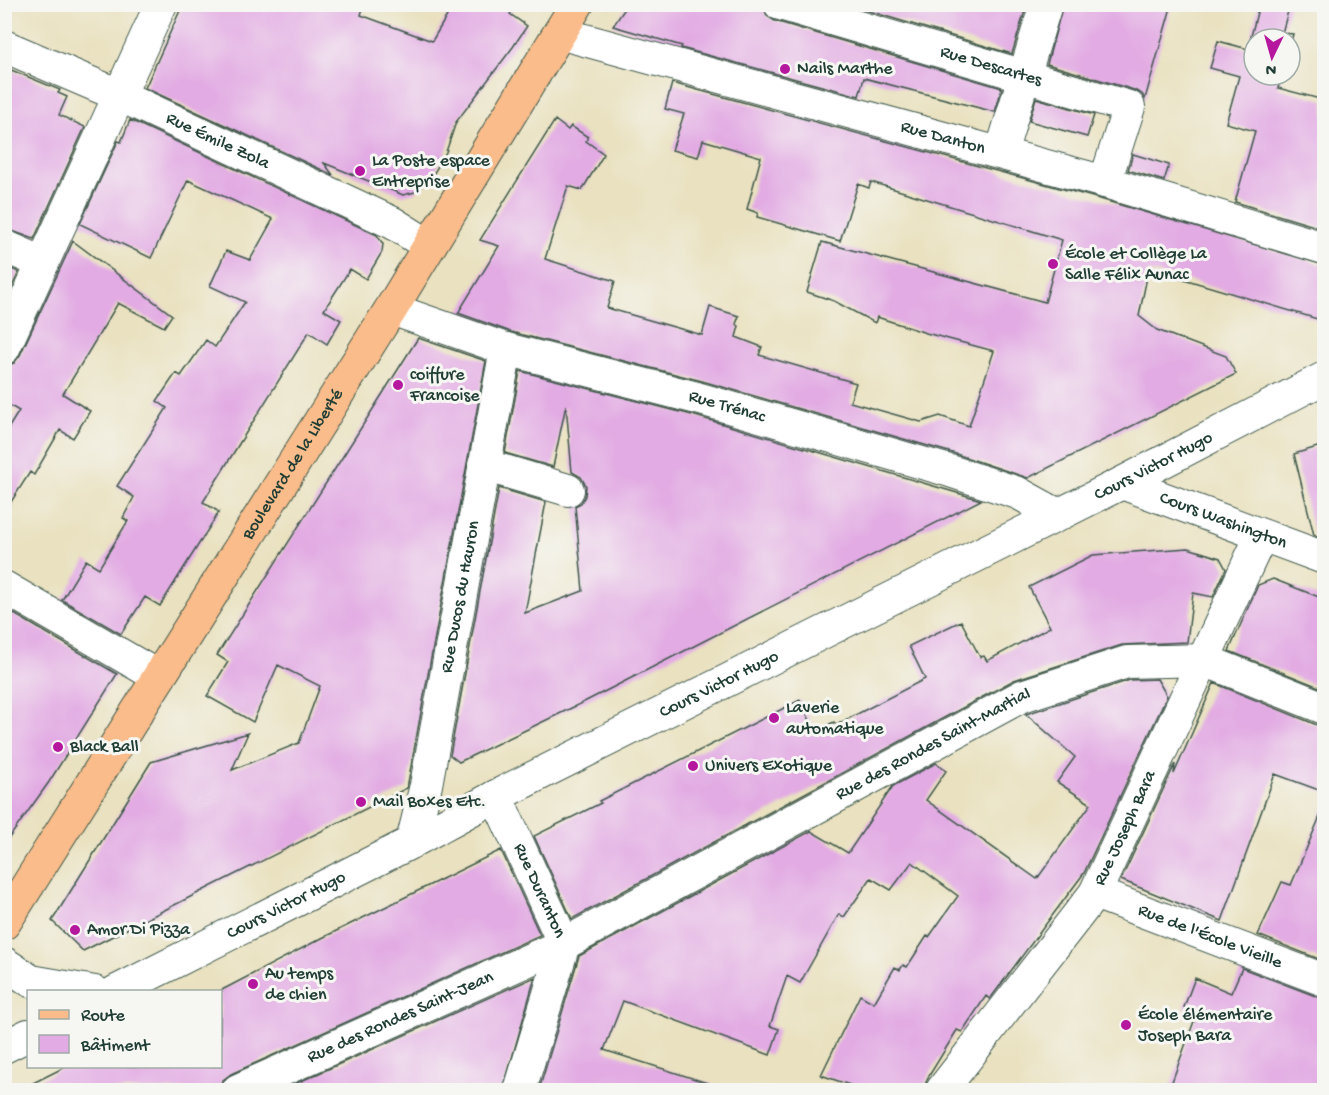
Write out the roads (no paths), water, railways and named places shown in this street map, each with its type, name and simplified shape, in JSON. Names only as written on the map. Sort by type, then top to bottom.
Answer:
[{"type":"main road","name":"Boulevard de la Liberté","points":[[4,923],[391,309],[577,4]]},
{"type":"street","points":[[4,348],[121,96],[161,4]]},
{"type":"street","name":"Rue Descartes","points":[[780,4],[1129,107],[1106,182]]},
{"type":"street","points":[[1001,153],[1046,4]]},
{"type":"street","name":"Rue Danton","points":[[559,33],[1106,182],[1324,248]]},
{"type":"street","name":"Rue Émile Zola","points":[[4,46],[121,96],[393,223],[428,245]]},
{"type":"street","points":[[4,246],[43,263]]},
{"type":"street","name":"Rue Trénac","points":[[391,309],[506,349],[697,398],[950,471],[1018,493],[1058,515]]},
{"type":"street","name":"Rue Ducos du Hauron","points":[[412,842],[426,785],[506,349]]},
{"type":"street","name":"Cours Victor Hugo","points":[[119,990],[412,842],[495,796],[1122,483],[1324,378]]},
{"type":"street","points":[[484,465],[568,490]]},
{"type":"street","name":"Cours Washington","points":[[1122,483],[1324,558]]},
{"type":"street","name":"Rue Joseph Bara","points":[[942,1090],[1095,893],[1261,536]]},
{"type":"street","points":[[4,587],[159,677]]},
{"type":"street","name":"Rue des Rondes Saint-Martial","points":[[564,944],[1022,696],[1126,662],[1204,660],[1324,708]]},
{"type":"street","name":"Rue Duranton","points":[[495,796],[564,944],[519,1090]]},
{"type":"street","name":"Rue de l'École Vieille","points":[[1095,893],[1324,980]]},
{"type":"street","name":"Rue des Rondes Saint-Jean","points":[[238,1090],[564,944]]},
{"type":"street","points":[[4,963],[31,981],[83,990]]},
{"type":"street","points":[[4,1047],[27,1036]]},
{"type":"place","name":"Nails Marthe","points":[[785,69]]},
{"type":"place","name":"La Poste espace Entreprise","points":[[360,171]]},
{"type":"place","name":"École et Collège La Salle Félix Aunac","points":[[1053,264]]},
{"type":"place","name":"coiffure Francoise","points":[[398,385]]},
{"type":"place","name":"Laverie automatique","points":[[774,718]]},
{"type":"place","name":"Black Ball","points":[[58,747]]},
{"type":"place","name":"Univers Exotique","points":[[693,766]]},
{"type":"place","name":"Mail Boxes Etc.","points":[[361,802]]},
{"type":"place","name":"Amor Di Pizza","points":[[75,930]]},
{"type":"place","name":"Au temps de chien","points":[[253,984]]},
{"type":"place","name":"École élémentaire Joseph Bara","points":[[1126,1025]]}]
